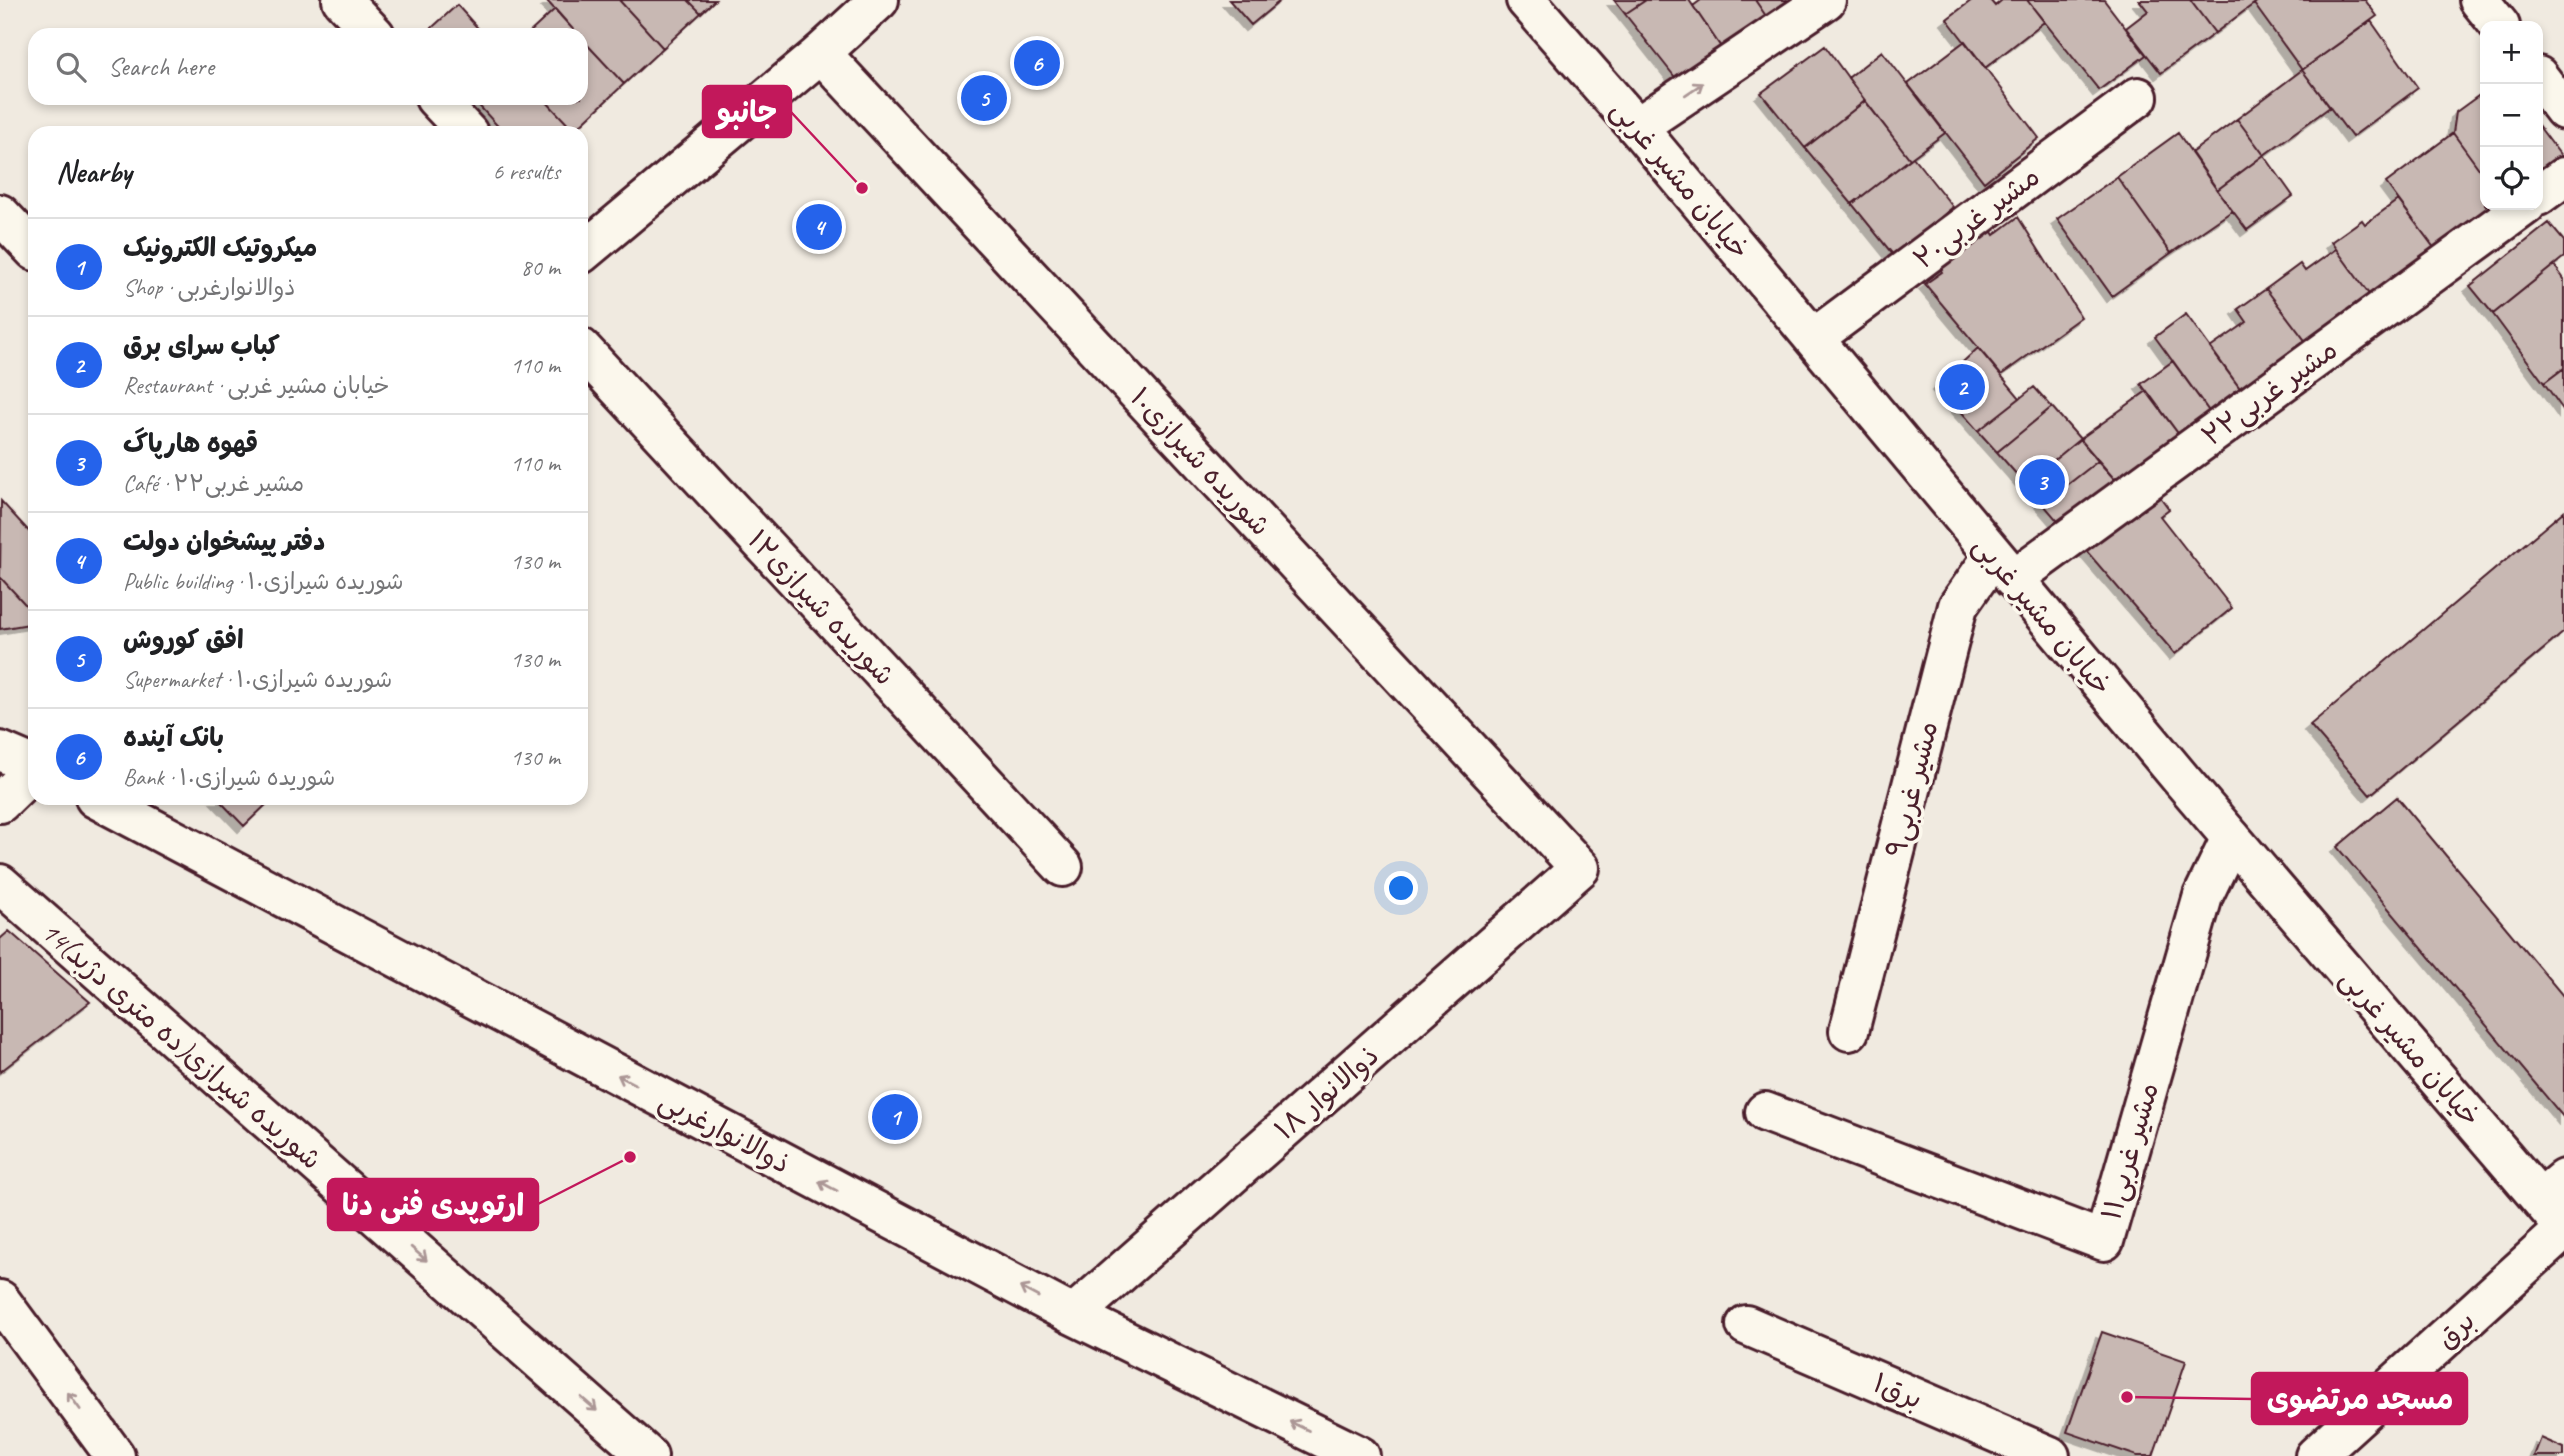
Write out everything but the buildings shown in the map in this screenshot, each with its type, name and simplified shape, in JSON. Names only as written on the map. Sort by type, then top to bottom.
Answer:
[{"type":"street","points":[[342,0],[368,28]]},
{"type":"street","name":"خیابان مشیر غربی","points":[[1526,0],[1637,127],[2231,838],[2558,1209]]},
{"type":"street","points":[[1637,127],[1826,0]]},
{"type":"street","points":[[2479,0],[2496,21]]},
{"type":"street","points":[[588,247],[821,53],[861,6]]},
{"type":"street","name":"۱۰شوریده شیرازی","points":[[821,53],[1580,869]]},
{"type":"street","points":[[2543,83],[2564,110]]},
{"type":"street","name":"مشیر غربی۲۰","points":[[1814,338],[2138,97]]},
{"type":"street","points":[[442,105],[461,126]]},
{"type":"street","points":[[2543,192],[2564,177]]},
{"type":"street","name":"مشیر غربی۲۲","points":[[2003,568],[2519,210]]},
{"type":"street","points":[[0,214],[28,244]]},
{"type":"street","name":"شوریده شیرازی۱۲","points":[[588,356],[1063,867]]},
{"type":"street","name":"مشیر غربی۹","points":[[1849,1031],[1958,606],[2003,568]]},
{"type":"street","points":[[0,751],[28,765]]},
{"type":"street","points":[[0,803],[28,775]]},
{"type":"street","name":"ذوالانوارغربی","points":[[108,805],[1073,1315],[1360,1456]]},
{"type":"street","name":"مشیر غربی۱۱","points":[[1765,1112],[2104,1241],[2203,896],[2231,838]]},
{"type":"street","name":"ذوالانوار ۱۸","points":[[1073,1315],[1580,869]]},
{"type":"street","name":"14شوریده شیرازی(ده متری دژبد)","points":[[0,884],[648,1456]]},
{"type":"street","name":"برق","points":[[2315,1456],[2558,1209]]},
{"type":"street","points":[[0,1300],[115,1456]]},
{"type":"street","name":"برق۱","points":[[1746,1325],[2050,1456]]},
{"type":"place","name":"بانک آینده","points":[[1037,63]]},
{"type":"place","name":"افق کوروش","points":[[984,98]]},
{"type":"place","name":"جانبو","points":[[862,188]]},
{"type":"place","name":"دفتر پیشخوان دولت","points":[[819,227]]},
{"type":"place","name":"کباب سرای برق","points":[[1962,387]]},
{"type":"place","name":"قهوه هارپاگ","points":[[2042,482]]},
{"type":"place","name":"میکروتیک الکترونیک","points":[[895,1117]]},
{"type":"place","name":"ارتوپدی فنی دنا","points":[[630,1157]]},
{"type":"place","name":"مسجد مرتضوی","points":[[2127,1397]]}]
